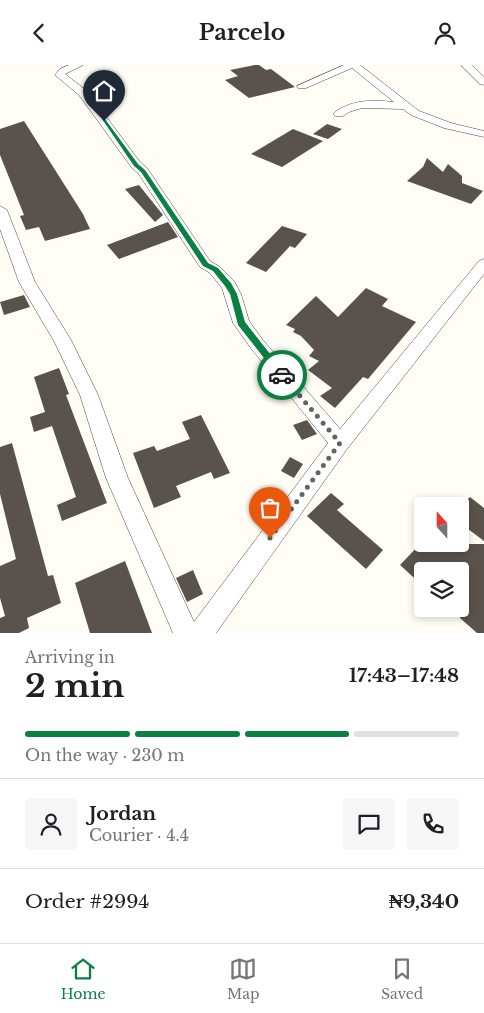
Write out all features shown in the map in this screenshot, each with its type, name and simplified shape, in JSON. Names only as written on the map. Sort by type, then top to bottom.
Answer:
[{"type":"street","points":[[302,86],[353,65],[415,113],[430,120],[484,134]]},
{"type":"street","points":[[466,65],[484,81]]},
{"type":"street","points":[[69,66],[60,75],[83,93],[136,165],[143,171],[205,264],[215,270],[234,294],[241,323],[246,330],[340,443]]},
{"type":"street","points":[[339,114],[358,105],[406,106]]},
{"type":"street","points":[[0,210],[27,282],[62,339],[89,395],[117,478],[186,633]]},
{"type":"street","points":[[201,633],[340,443],[484,264]]},
{"type":"building","points":[[259,65],[266,70],[271,69],[295,87],[249,98],[225,80],[238,76],[230,70]]},
{"type":"building","points":[[24,121],[83,214],[90,229],[45,241],[39,227],[26,230],[20,216],[24,215],[0,155],[0,129]]},
{"type":"building","points":[[327,124],[342,129],[328,139],[313,134]]},
{"type":"building","points":[[293,129],[323,141],[282,167],[251,154]]},
{"type":"building","points":[[427,158],[443,172],[448,164],[462,176],[462,183],[483,191],[471,204],[407,181],[423,167]]},
{"type":"building","points":[[139,185],[163,215],[155,222],[125,189]]},
{"type":"building","points":[[168,222],[178,237],[119,259],[107,245]]},
{"type":"building","points":[[282,226],[307,234],[295,248],[290,246],[266,272],[246,263]]},
{"type":"building","points":[[366,288],[388,299],[382,306],[416,322],[368,379],[363,377],[335,408],[320,396],[332,388],[308,370],[319,361],[309,356],[314,350],[301,336],[293,332],[295,329],[286,325],[316,296],[338,317]]},
{"type":"building","points":[[24,295],[30,307],[4,315],[0,302]]},
{"type":"building","points":[[59,368],[69,394],[66,395],[107,503],[62,521],[57,505],[76,497],[52,426],[34,432],[30,417],[45,412],[34,377]]},
{"type":"building","points":[[201,415],[230,473],[214,479],[211,472],[176,486],[181,497],[154,508],[133,453],[154,446],[157,451],[190,439],[182,422]]},
{"type":"building","points":[[307,420],[317,434],[302,440],[293,425]]},
{"type":"building","points":[[12,443],[48,576],[53,575],[61,603],[27,618],[29,628],[19,633],[0,633],[0,618],[5,616],[0,598],[0,566],[16,559],[0,494],[0,447]]},
{"type":"building","points":[[290,457],[303,464],[294,478],[281,471]]},
{"type":"building","points":[[331,493],[344,504],[337,510],[383,550],[366,569],[307,516]]},
{"type":"building","points":[[469,498],[484,508],[484,541],[469,530]]},
{"type":"building","points":[[469,544],[484,544],[484,633],[477,633],[460,618],[469,617],[469,562],[414,562],[414,578],[400,565],[414,550],[414,553],[469,553]]},
{"type":"building","points":[[125,561],[152,633],[90,633],[75,583]]},
{"type":"building","points":[[193,570],[203,594],[187,602],[176,578]]},
{"type":"way so far","points":[[270,538],[340,443],[282,375]]},
{"type":"route","points":[[104,121],[136,165],[143,171],[205,264],[215,270],[228,285],[234,294],[241,323],[282,375]]}]
